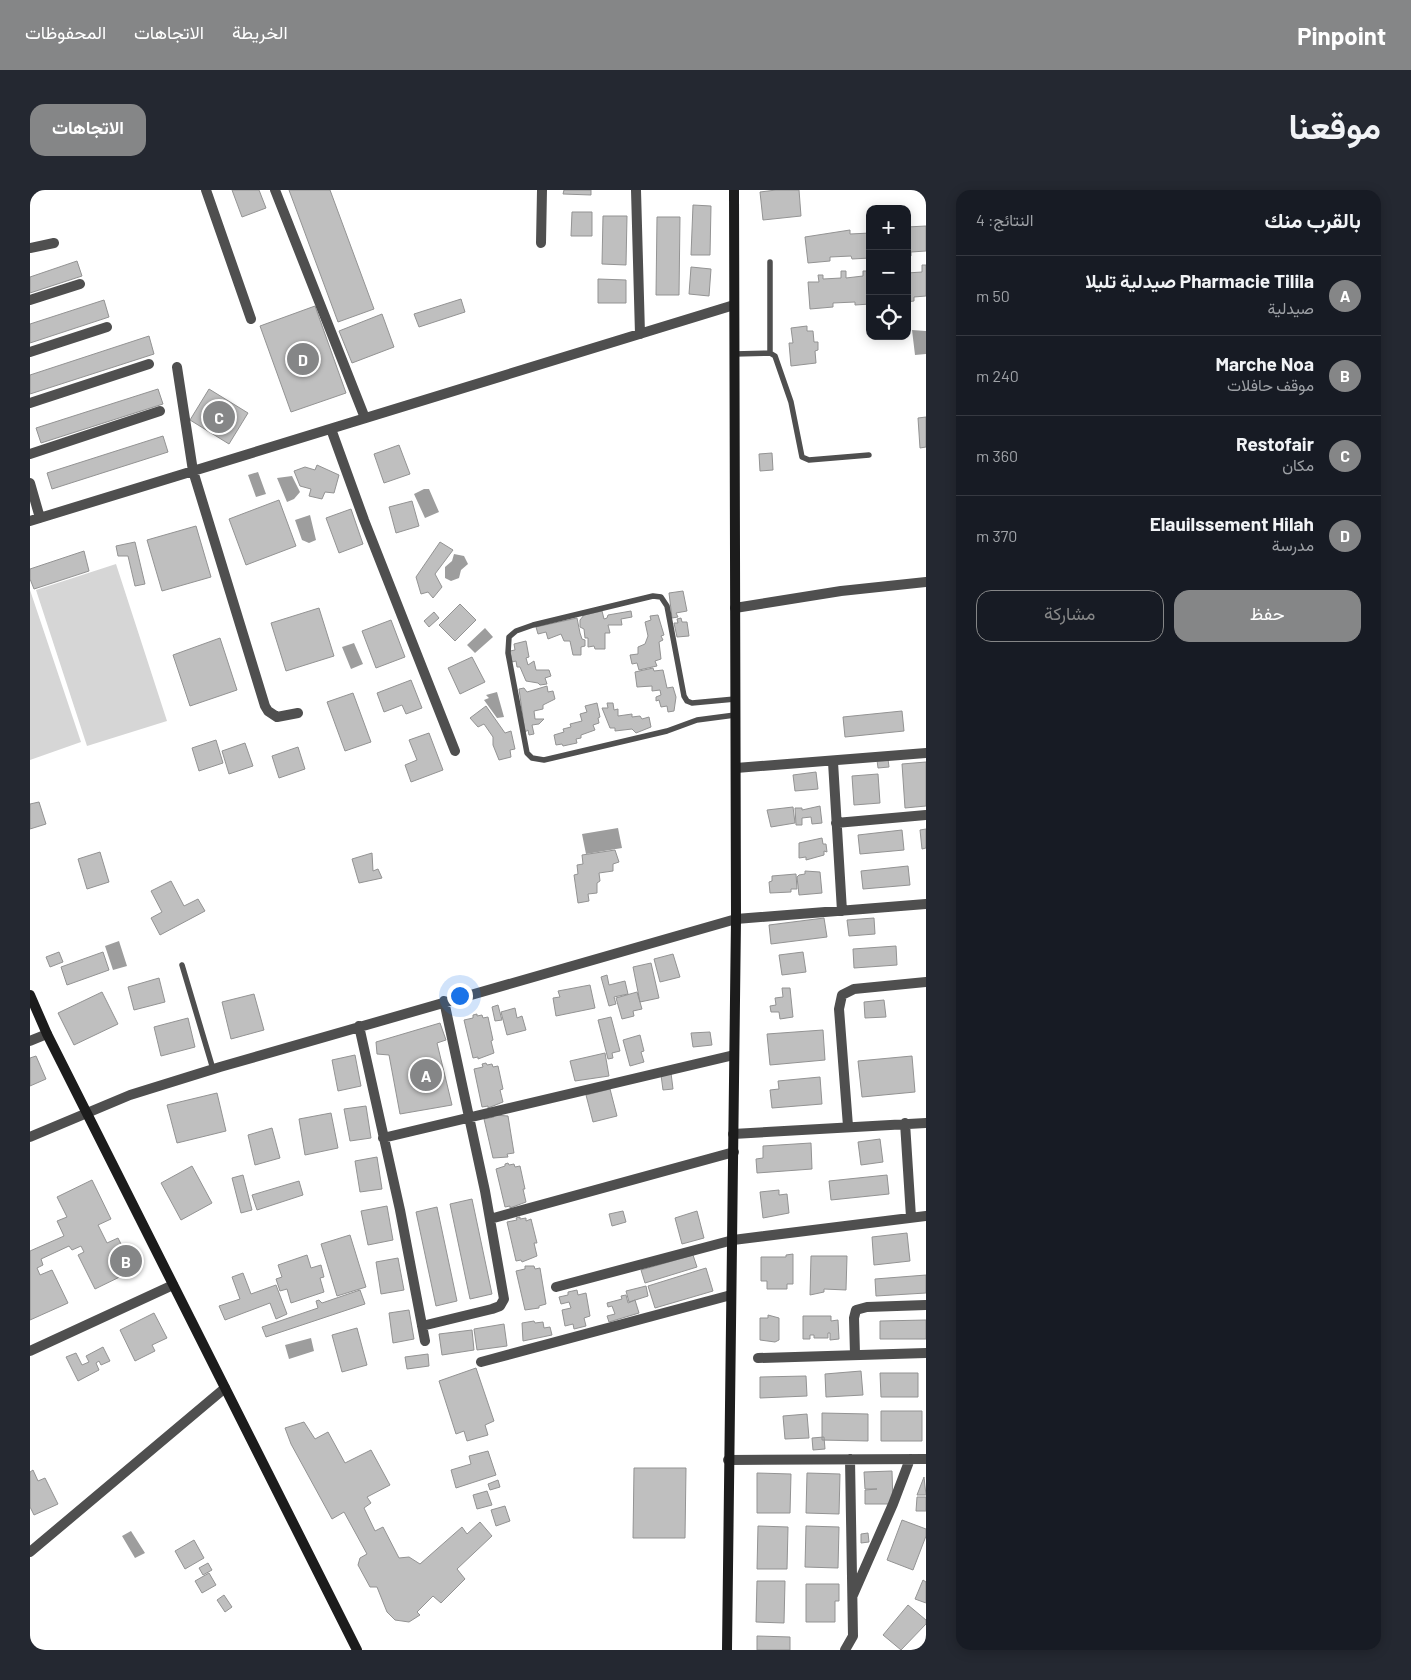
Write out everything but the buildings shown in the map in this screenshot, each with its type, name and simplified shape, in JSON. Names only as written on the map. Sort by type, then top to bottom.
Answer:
[{"type":"street","points":[[206,190],[251,319]]},
{"type":"street","points":[[275,190],[364,418]]},
{"type":"street","points":[[540,243],[542,190]]},
{"type":"street","points":[[636,190],[640,334]]},
{"type":"street","points":[[727,1650],[736,918],[734,190]]},
{"type":"street","points":[[30,248],[54,244]]},
{"type":"street","points":[[30,300],[80,284]]},
{"type":"street","points":[[30,483],[35,519],[734,306]]},
{"type":"street","points":[[30,352],[107,327]]},
{"type":"street","points":[[30,403],[149,364]]},
{"type":"street","points":[[177,367],[193,471],[268,711],[277,717],[298,713]]},
{"type":"street","points":[[30,454],[160,411]]},
{"type":"street","points":[[331,428],[364,520],[455,751]]},
{"type":"street","points":[[735,608],[841,591],[926,582]]},
{"type":"street","points":[[736,768],[833,762],[926,753]]},
{"type":"street","points":[[833,762],[842,911]]},
{"type":"street","points":[[836,823],[926,815]]},
{"type":"street","points":[[30,1136],[130,1095],[212,1069],[736,918],[926,904]]},
{"type":"street","points":[[848,1126],[839,1009],[842,995],[854,989],[926,982]]},
{"type":"street","points":[[30,995],[47,1034],[357,1650]]},
{"type":"street","points":[[422,1326],[492,1309],[503,1303],[504,1293],[444,1001]]},
{"type":"street","points":[[359,1026],[384,1138],[425,1341]]},
{"type":"street","points":[[30,1041],[47,1034]]},
{"type":"street","points":[[384,1138],[734,1055]]},
{"type":"street","points":[[733,1134],[926,1122]]},
{"type":"street","points":[[905,1123],[911,1217]]},
{"type":"street","points":[[490,1219],[734,1152]]},
{"type":"street","points":[[556,1288],[733,1240],[926,1216]]},
{"type":"street","points":[[30,1351],[173,1285]]},
{"type":"street","points":[[481,1362],[731,1295]]},
{"type":"street","points":[[855,1354],[854,1318],[856,1310],[867,1307],[926,1305]]},
{"type":"street","points":[[758,1358],[926,1353]]},
{"type":"street","points":[[30,1552],[225,1388]]},
{"type":"street","points":[[845,1650],[853,1636],[850,1459]]},
{"type":"street","points":[[851,1598],[893,1504],[910,1459]]},
{"type":"street","points":[[728,1460],[926,1459]]},
{"type":"lane","points":[[770,262],[770,353],[779,364],[792,402],[802,457],[809,460],[869,455]]},
{"type":"lane","points":[[734,354],[770,353]]},
{"type":"lane","points":[[736,699],[692,703],[687,701],[684,696],[667,606],[661,596],[653,596],[533,625],[516,631],[509,637],[508,653],[527,754],[532,758],[544,760],[667,731],[697,720],[736,715]]},
{"type":"lane","points":[[182,965],[212,1069]]},
{"type":"shaded area","points":[[912,330],[926,331],[926,354],[915,355]]},
{"type":"shaded area","points":[[258,472],[266,494],[256,497],[248,475]]},
{"type":"shaded area","points":[[292,476],[300,492],[294,499],[287,502],[277,478]]},
{"type":"shaded area","points":[[424,489],[429,489],[439,512],[425,518],[414,494]]},
{"type":"shaded area","points":[[310,515],[316,540],[309,543],[302,540],[295,520]]},
{"type":"shaded area","points":[[454,554],[464,556],[468,564],[461,570],[459,578],[451,581],[445,578],[445,567],[452,561]]},
{"type":"shaded area","points":[[116,564],[167,721],[87,746],[36,590]]},
{"type":"shaded area","points":[[30,590],[81,742],[30,760]]},
{"type":"shaded area","points":[[485,628],[493,637],[475,653],[467,645]]},
{"type":"shaded area","points":[[354,643],[363,664],[351,669],[342,647]]},
{"type":"shaded area","points":[[497,692],[504,717],[497,718],[484,700],[489,698],[486,695]]},
{"type":"shaded area","points":[[618,828],[622,848],[586,854],[582,834]]},
{"type":"shaded area","points":[[119,941],[127,966],[113,970],[105,946]]},
{"type":"shaded area","points":[[311,1338],[314,1351],[289,1359],[285,1345]]},
{"type":"shaded area","points":[[131,1531],[145,1553],[135,1558],[122,1536]]},
{"type":"place","name":"Elauilssement Hilah","points":[[303,359]]},
{"type":"place","name":"Restofair","points":[[219,417]]},
{"type":"place","name":"Pharmacie Tilila صيدلية تليلا","points":[[426,1075]]},
{"type":"place","name":"Marche Noa","points":[[126,1261]]}]
